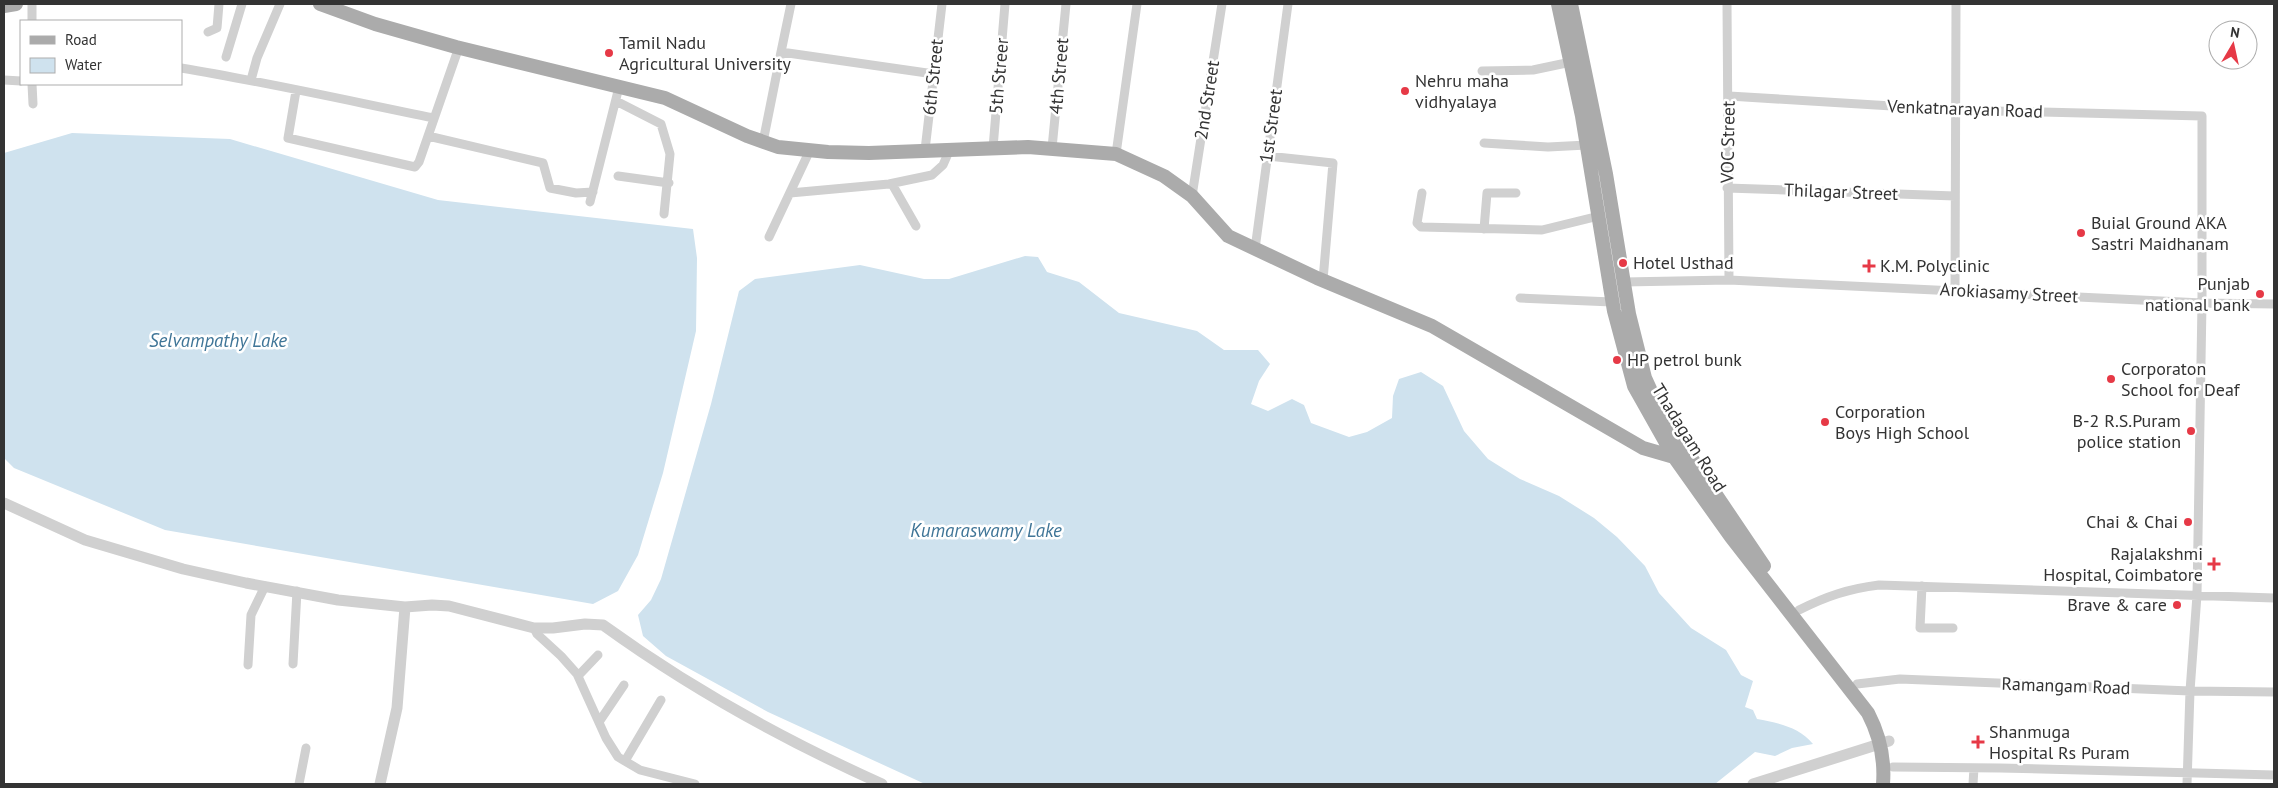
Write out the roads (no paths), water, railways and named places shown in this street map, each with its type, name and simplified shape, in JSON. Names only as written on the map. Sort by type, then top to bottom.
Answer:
[{"type":"main road","points":[[4,6],[16,4]]},
{"type":"main road","points":[[320,4],[375,24],[459,47],[665,98],[746,136],[778,147],[869,153],[950,149],[1052,148],[1116,154],[1164,176],[1192,196],[1228,236],[1323,280],[1432,326],[1643,448],[1679,453]]},
{"type":"main road","name":"Thadagam Road","points":[[1558,4],[1587,146],[1612,302],[1621,343],[1634,386],[1776,597],[1818,646],[1868,712],[1885,742]]},
{"type":"main road","name":"Thadagam Road","points":[[1571,4],[1606,174],[1629,314],[1645,378],[1679,453],[1879,715],[1891,784]]},
{"type":"main road","name":"Thadagam Road","points":[[1883,784],[1888,763]]},
{"type":"street","points":[[32,4],[32,20]]},
{"type":"street","points":[[208,32],[217,28],[218,4]]},
{"type":"street","points":[[226,57],[242,4]]},
{"type":"street","points":[[251,80],[256,58],[280,4]]},
{"type":"street","points":[[764,142],[791,4]]},
{"type":"street","name":"6th Street","points":[[925,150],[942,4]]},
{"type":"street","name":"5th Streer","points":[[993,148],[1005,4]]},
{"type":"street","name":"4th Street","points":[[1052,148],[1066,4]]},
{"type":"street","points":[[1116,154],[1136,4]]},
{"type":"street","name":"2nd Street","points":[[1192,196],[1222,4]]},
{"type":"street","name":"1st Street","points":[[1255,249],[1288,4]]},
{"type":"street","name":"VOC Street","points":[[1727,4],[1729,280]]},
{"type":"street","points":[[1955,290],[1956,4]]},
{"type":"street","points":[[296,91],[288,138],[415,167],[419,162],[459,47]]},
{"type":"street","points":[[781,52],[934,74]]},
{"type":"street","points":[[1482,71],[1533,70],[1571,62]]},
{"type":"street","points":[[182,68],[251,80],[296,91],[434,118]]},
{"type":"street","points":[[4,80],[20,81]]},
{"type":"street","points":[[32,85],[33,104]]},
{"type":"street","points":[[590,202],[619,87]]},
{"type":"street","name":"Venkatnarayan Road","points":[[1729,96],[1957,110],[2202,116],[2202,303]]},
{"type":"street","points":[[616,101],[661,124],[670,154],[669,183],[664,214]]},
{"type":"street","points":[[428,136],[543,163],[550,188],[576,193],[593,192]]},
{"type":"street","points":[[1484,143],[1548,147],[1587,146]]},
{"type":"street","points":[[790,193],[892,184],[932,175],[943,165],[950,149]]},
{"type":"street","points":[[770,237],[810,150]]},
{"type":"street","points":[[1267,156],[1333,163],[1323,280]]},
{"type":"street","points":[[618,176],[669,183]]},
{"type":"street","points":[[892,184],[916,226]]},
{"type":"street","name":"Thilagar Street","points":[[1727,188],[1955,196]]},
{"type":"street","points":[[1422,193],[1418,226],[1542,230],[1599,216]]},
{"type":"street","points":[[1484,229],[1487,194],[1516,193]]},
{"type":"street","name":"Arokiasamy Street","points":[[1624,282],[1729,280],[2202,303],[2274,304]]},
{"type":"street","points":[[1520,298],[1612,302]]},
{"type":"street","points":[[2187,784],[2190,691],[2197,595],[2202,303]]},
{"type":"street","points":[[4,503],[85,540],[183,569],[265,586],[297,590],[338,600],[405,607],[432,605],[458,608],[534,628],[585,624],[603,626],[730,708],[844,767],[882,784]]},
{"type":"street","points":[[1799,610],[1826,596],[1852,589],[1879,585],[2274,598]]},
{"type":"street","points":[[248,665],[251,615],[265,586]]},
{"type":"street","points":[[1922,586],[1920,628],[1953,628]]},
{"type":"street","points":[[293,664],[297,590]]},
{"type":"street","points":[[380,784],[397,708],[405,607]]},
{"type":"street","points":[[534,628],[537,634],[561,656],[578,676],[599,722],[618,757],[640,770],[695,784]]},
{"type":"street","points":[[578,676],[598,655]]},
{"type":"street","name":"Ramangam Road","points":[[1857,684],[1900,679],[2190,691],[2274,692]]},
{"type":"street","points":[[599,722],[624,685]]},
{"type":"street","points":[[625,761],[661,700]]},
{"type":"street","points":[[1753,784],[1885,742]]},
{"type":"street","points":[[299,784],[306,748]]},
{"type":"street","points":[[1888,763],[1974,768],[2274,775]]},
{"type":"street","points":[[1973,784],[1974,768]]},
{"type":"water","name":"Selvampathy Lake","points":[[72,133],[230,139],[438,200],[693,229],[697,258],[696,331],[663,473],[638,555],[618,591],[593,604],[165,530],[14,468],[4,458],[4,153]]},
{"type":"water","name":"Kumaraswamy Lake","points":[[1025,256],[1038,257],[1047,272],[1079,282],[1119,313],[1197,331],[1224,350],[1258,350],[1270,364],[1259,381],[1251,404],[1268,411],[1292,399],[1304,405],[1311,423],[1349,437],[1367,432],[1392,418],[1393,396],[1399,379],[1421,372],[1443,386],[1464,431],[1488,459],[1520,479],[1559,496],[1594,518],[1617,537],[1645,566],[1659,593],[1691,628],[1726,650],[1741,675],[1753,681],[1745,707],[1753,710],[1757,719],[1780,724],[1795,730],[1813,744],[1792,748],[1775,756],[1755,752],[1715,784],[925,784],[768,712],[666,656],[643,636],[638,615],[651,600],[661,579],[711,404],[739,291],[755,279],[860,265],[924,279],[949,279]]},
{"type":"place","name":"Tamil Nadu Agricultural University","points":[[609,53]]},
{"type":"place","name":"Nehru maha vidhyalaya","points":[[1405,91]]},
{"type":"place","name":"Buial Ground AKA Sastri Maidhanam","points":[[2081,233]]},
{"type":"place","name":"Hotel Usthad","points":[[1623,263]]},
{"type":"place","name":"K.M. Polyclinic","points":[[1869,266]]},
{"type":"place","name":"Punjab national bank","points":[[2260,294]]},
{"type":"place","name":"HP petrol bunk","points":[[1617,360]]},
{"type":"place","name":"Corporaton School for Deaf","points":[[2111,379]]},
{"type":"place","name":"Corporation Boys High School","points":[[1825,422]]},
{"type":"place","name":"B-2 R.S.Puram police station","points":[[2191,431]]},
{"type":"place","name":"Chai & Chai","points":[[2188,522]]},
{"type":"place","name":"Rajalakshmi Hospital, Coimbatore","points":[[2214,564]]},
{"type":"place","name":"Brave & care","points":[[2177,605]]},
{"type":"place","name":"Shanmuga Hospital Rs Puram","points":[[1978,742]]}]
